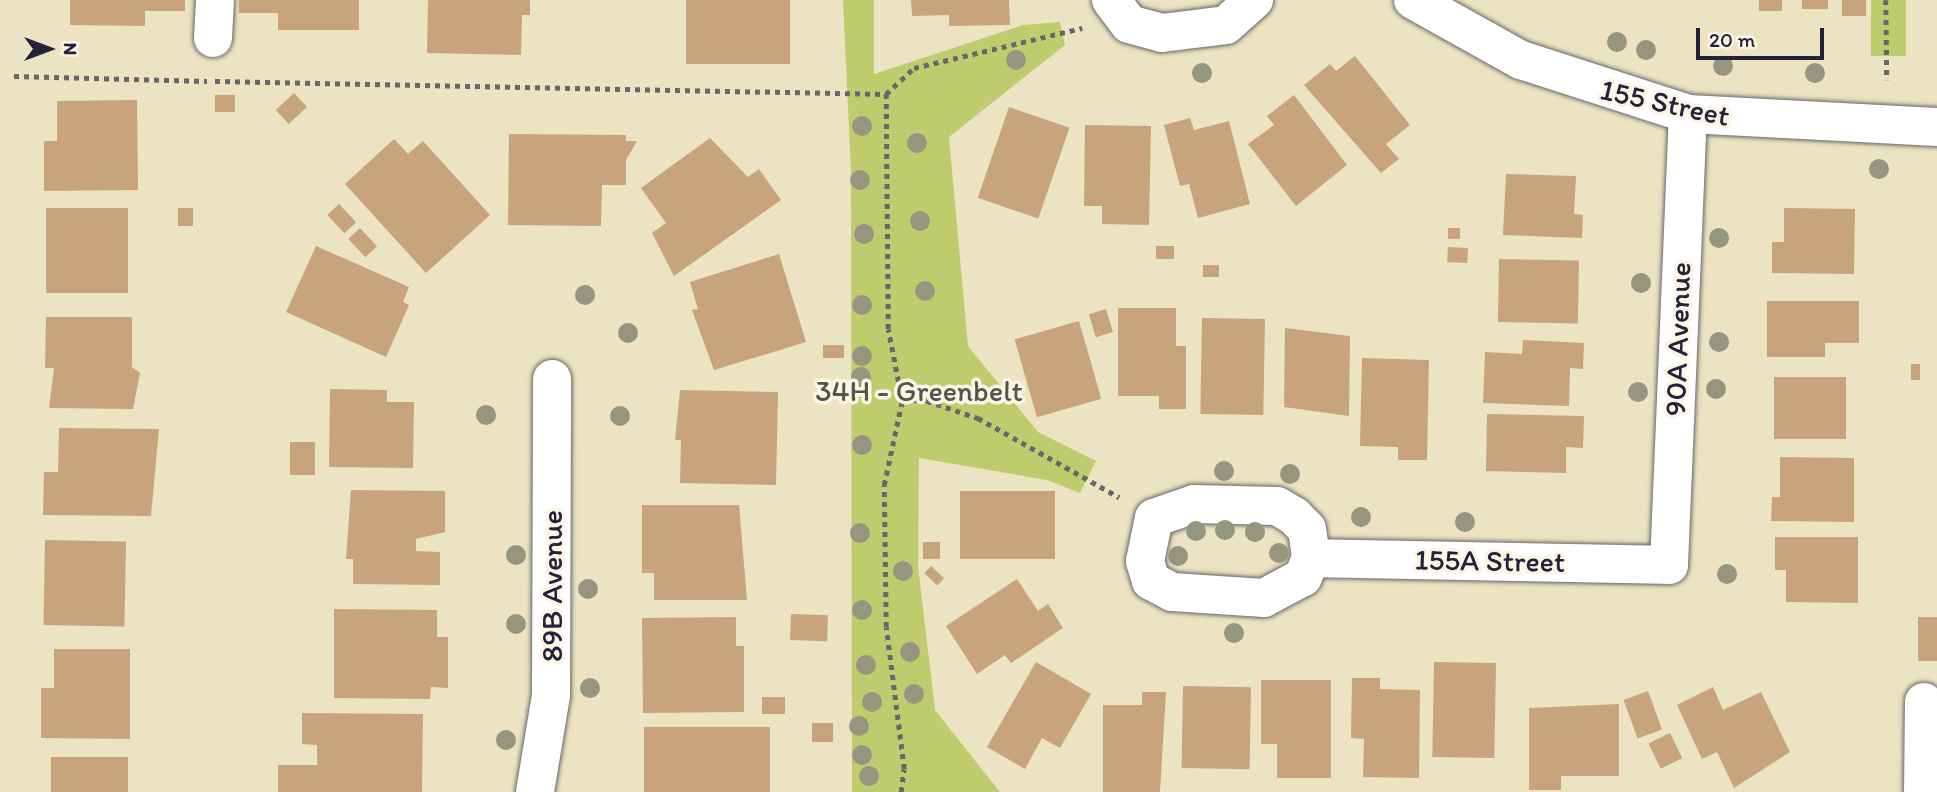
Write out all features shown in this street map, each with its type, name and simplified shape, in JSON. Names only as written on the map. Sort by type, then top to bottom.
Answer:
[{"type":"street","points":[[213,38],[215,0]]},
{"type":"street","points":[[1103,13],[1162,33],[1226,25],[1254,0]]},
{"type":"street","name":"155 Street","points":[[1413,0],[1521,60],[1688,114],[1937,127]]},
{"type":"street","name":"90A Avenue","points":[[1669,565],[1688,114]]},
{"type":"street","name":"89B Avenue","points":[[534,792],[551,695],[552,379]]},
{"type":"street","name":"155A Street","points":[[1311,558],[1669,565]]},
{"type":"street","points":[[1923,792],[1924,702]]},
{"type":"path","points":[[1886,0],[1887,80]]},
{"type":"path","points":[[14,76],[886,94],[914,68],[1103,13]]},
{"type":"path","points":[[886,94],[888,329],[902,401],[884,485],[886,656],[901,741],[901,792]]},
{"type":"path","points":[[902,401],[978,418],[1122,500]]},
{"type":"green space","name":"34H - Greenbelt","points":[[843,0],[874,0],[874,74],[1023,25],[1060,22],[1065,45],[949,137],[968,346],[1038,432],[1096,461],[1080,493],[1047,480],[919,458],[918,566],[935,710],[1000,792],[852,792],[851,171]]},
{"type":"green space","points":[[1871,0],[1906,0],[1906,56],[1871,56]]},
{"type":"building","points":[[70,0],[185,0],[185,11],[145,11],[145,26],[70,25]]},
{"type":"building","points":[[239,0],[359,0],[359,30],[278,30],[278,13],[239,13]]},
{"type":"building","points":[[428,0],[530,0],[530,15],[522,15],[521,55],[427,53]]},
{"type":"building","points":[[686,0],[790,0],[790,64],[686,64]]},
{"type":"building","points":[[911,0],[1009,0],[1010,25],[949,26],[949,15],[912,16]]},
{"type":"building","points":[[1759,0],[1782,0],[1782,11],[1759,11]]},
{"type":"building","points":[[1802,0],[1828,0],[1828,9],[1802,9]]},
{"type":"building","points":[[1842,0],[1866,0],[1866,16],[1842,16]]},
{"type":"building","points":[[1355,56],[1410,125],[1386,144],[1399,159],[1381,173],[1304,85],[1330,64],[1336,71]]},
{"type":"building","points":[[294,93],[307,107],[289,124],[276,110]]},
{"type":"building","points":[[215,95],[235,95],[235,112],[215,112]]},
{"type":"building","points":[[1294,95],[1347,165],[1296,206],[1248,144],[1274,125],[1267,116]]},
{"type":"building","points":[[137,100],[138,190],[44,191],[44,141],[57,141],[57,101]]},
{"type":"building","points":[[1009,107],[1070,128],[1038,219],[978,198]]},
{"type":"building","points":[[1190,118],[1194,130],[1229,121],[1250,204],[1198,218],[1189,184],[1180,186],[1164,125]]},
{"type":"building","points":[[1085,125],[1151,126],[1149,225],[1102,224],[1102,206],[1084,206]]},
{"type":"building","points":[[509,134],[626,135],[626,141],[637,141],[626,160],[626,185],[602,185],[601,226],[508,225]]},
{"type":"building","points":[[710,138],[748,177],[759,169],[781,200],[674,276],[652,233],[666,223],[641,188]]},
{"type":"building","points":[[394,139],[408,154],[423,141],[490,215],[426,273],[345,184]]},
{"type":"building","points":[[1506,174],[1576,176],[1574,214],[1583,215],[1582,238],[1503,235]]},
{"type":"building","points":[[339,204],[356,222],[344,233],[327,215]]},
{"type":"building","points":[[46,208],[128,208],[128,293],[46,293]]},
{"type":"building","points":[[178,208],[193,208],[193,226],[178,226]]},
{"type":"building","points":[[1784,208],[1855,209],[1854,274],[1772,273],[1772,242],[1784,242]]},
{"type":"building","points":[[360,228],[377,246],[365,257],[348,239]]},
{"type":"building","points":[[1448,228],[1460,228],[1460,239],[1448,239]]},
{"type":"building","points":[[316,246],[409,287],[403,302],[409,305],[386,357],[286,312]]},
{"type":"building","points":[[1156,246],[1174,246],[1174,259],[1156,259]]},
{"type":"building","points":[[1448,247],[1468,248],[1467,263],[1447,262]]},
{"type":"building","points":[[779,254],[806,342],[714,370],[692,310],[698,309],[690,282]]},
{"type":"building","points":[[1499,259],[1579,260],[1578,323],[1498,322]]},
{"type":"building","points":[[1203,265],[1219,265],[1219,277],[1203,277]]},
{"type":"building","points":[[1767,301],[1859,301],[1859,343],[1825,343],[1825,357],[1767,357]]},
{"type":"building","points":[[1118,308],[1176,308],[1176,346],[1186,346],[1186,409],[1159,409],[1159,396],[1118,396]]},
{"type":"building","points":[[1106,309],[1113,332],[1096,337],[1089,314]]},
{"type":"building","points":[[46,317],[132,317],[132,367],[140,373],[133,409],[49,408],[54,368],[45,368]]},
{"type":"building","points":[[1202,318],[1265,319],[1263,415],[1200,414]]},
{"type":"building","points":[[1079,321],[1101,399],[1037,417],[1015,339]]},
{"type":"building","points":[[1285,328],[1350,336],[1349,416],[1284,407]]},
{"type":"building","points":[[1523,340],[1584,343],[1583,369],[1570,368],[1569,406],[1483,403],[1485,352],[1522,354]]},
{"type":"building","points":[[823,345],[844,345],[844,358],[823,358]]},
{"type":"building","points":[[1362,358],[1429,360],[1427,460],[1398,460],[1398,447],[1360,446]]},
{"type":"building","points":[[1911,364],[1920,364],[1920,380],[1911,380]]},
{"type":"building","points":[[1774,377],[1846,377],[1846,439],[1774,439]]},
{"type":"building","points":[[330,389],[387,390],[387,402],[414,402],[413,468],[329,467]]},
{"type":"building","points":[[680,390],[778,392],[776,485],[680,483],[681,440],[675,440]]},
{"type":"building","points":[[1487,414],[1584,416],[1583,448],[1566,447],[1566,473],[1486,471]]},
{"type":"building","points":[[59,428],[159,429],[151,516],[43,515],[44,472],[58,472]]},
{"type":"building","points":[[290,442],[315,442],[315,475],[290,475]]},
{"type":"building","points":[[1780,457],[1854,458],[1854,522],[1771,521],[1772,497],[1780,497]]},
{"type":"building","points":[[351,490],[445,491],[445,532],[416,539],[416,551],[440,552],[440,585],[353,584],[353,559],[346,559]]},
{"type":"building","points":[[960,491],[1055,491],[1055,559],[960,559]]},
{"type":"building","points":[[642,505],[739,505],[747,600],[654,600],[654,573],[642,573]]},
{"type":"building","points":[[1775,537],[1858,537],[1858,603],[1786,602],[1786,570],[1775,570]]},
{"type":"building","points":[[45,540],[126,541],[125,626],[44,625]]},
{"type":"building","points":[[923,542],[940,542],[940,559],[923,559]]},
{"type":"building","points":[[931,566],[944,578],[937,586],[924,573]]},
{"type":"building","points":[[1017,579],[1038,611],[1048,604],[1063,628],[1011,663],[1005,655],[977,674],[946,626]]},
{"type":"building","points":[[334,609],[437,610],[437,637],[448,637],[448,688],[431,687],[430,699],[334,698]]},
{"type":"building","points":[[791,614],[828,615],[827,641],[790,640]]},
{"type":"building","points":[[736,617],[736,646],[744,646],[744,712],[643,713],[642,618]]},
{"type":"building","points":[[1918,617],[1937,617],[1937,661],[1918,661]]},
{"type":"building","points":[[54,649],[130,649],[130,739],[41,738],[41,688],[54,688]]},
{"type":"building","points":[[1036,662],[1091,694],[1060,748],[1042,738],[1025,769],[987,747]]},
{"type":"building","points":[[1434,662],[1496,663],[1494,758],[1432,757]]},
{"type":"building","points":[[1352,678],[1380,678],[1380,689],[1420,690],[1419,778],[1363,777],[1364,739],[1351,738]]},
{"type":"building","points":[[1261,680],[1331,680],[1331,778],[1277,778],[1277,744],[1261,744]]},
{"type":"building","points":[[1183,686],[1251,687],[1250,769],[1182,768]]},
{"type":"building","points":[[1713,687],[1723,710],[1761,692],[1790,752],[1734,788],[1717,752],[1702,759],[1677,705]]},
{"type":"building","points":[[1648,691],[1662,730],[1638,738],[1624,700]]},
{"type":"building","points":[[1142,692],[1166,692],[1160,792],[1103,792],[1103,705],[1142,705]]},
{"type":"building","points":[[762,697],[785,697],[785,714],[762,714]]},
{"type":"building","points":[[1619,704],[1619,776],[1561,776],[1561,790],[1529,790],[1529,708]]},
{"type":"building","points":[[302,713],[423,714],[422,792],[278,792],[278,765],[317,765],[317,745],[302,744]]},
{"type":"building","points":[[812,723],[833,723],[833,742],[812,742]]},
{"type":"building","points":[[644,727],[770,727],[770,792],[644,792]]},
{"type":"building","points":[[1670,733],[1682,758],[1661,769],[1648,744]]},
{"type":"building","points":[[51,757],[128,757],[128,792],[51,792]]}]
